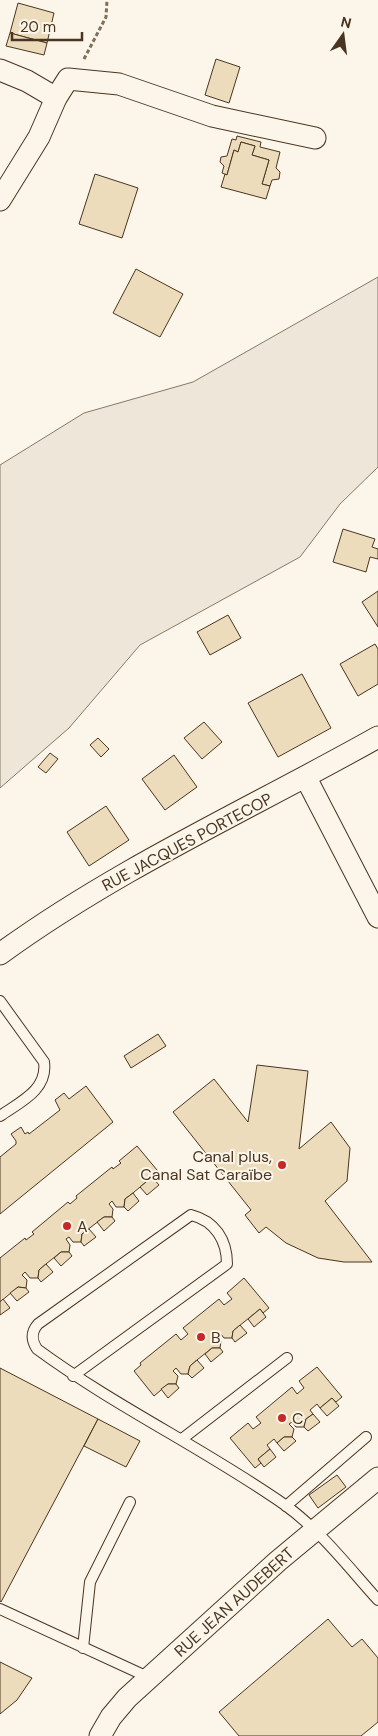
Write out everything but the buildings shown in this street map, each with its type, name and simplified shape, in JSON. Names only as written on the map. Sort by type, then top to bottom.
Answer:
[{"type":"street","points":[[0,70],[27,81],[56,98]]},
{"type":"street","points":[[0,200],[39,137],[56,98],[68,78],[119,84],[212,116],[315,138]]},
{"type":"street","name":"RUE JACQUES PORTECOP","points":[[0,954],[143,862],[306,778],[378,736]]},
{"type":"street","points":[[306,778],[378,917]]},
{"type":"street","name":"RUE JEAN AUDEBERT","points":[[100,1736],[110,1717],[127,1698],[278,1561],[378,1478]]},
{"type":"lane","points":[[0,1001],[44,1062],[45,1070],[40,1087],[0,1116]]},
{"type":"lane","points":[[73,1376],[227,1264],[227,1250],[211,1223],[191,1215],[35,1328],[32,1339],[37,1349],[73,1376],[182,1439],[286,1506],[314,1530],[378,1600]]},
{"type":"lane","points":[[182,1439],[286,1358]]},
{"type":"lane","points":[[286,1506],[366,1437]]},
{"type":"lane","points":[[84,1648],[90,1582],[130,1502]]},
{"type":"lane","points":[[0,1609],[151,1678]]},
{"type":"path","points":[[68,78],[88,53],[106,17],[108,0]]},
{"type":"shaded area","points":[[378,277],[378,467],[340,504],[300,557],[140,645],[69,728],[0,788],[0,465],[84,413],[193,382]]},
{"type":"place","name":"Canal plus, Canal Sat Caraïbe","points":[[282,1165]]},
{"type":"place","name":"A","points":[[67,1226]]},
{"type":"place","name":"B","points":[[201,1337]]},
{"type":"place","name":"C","points":[[282,1418]]}]
